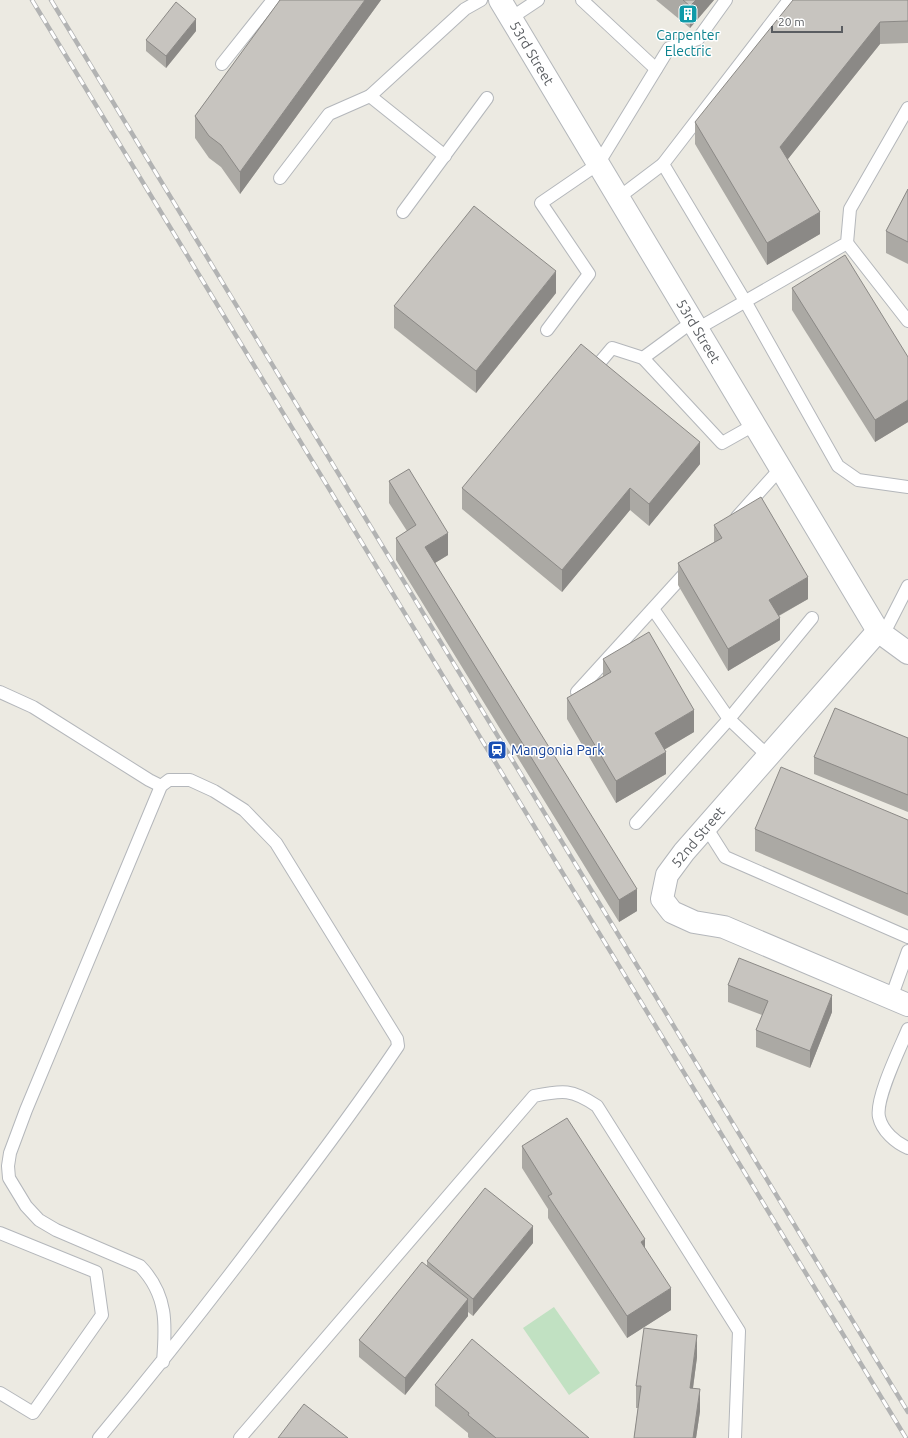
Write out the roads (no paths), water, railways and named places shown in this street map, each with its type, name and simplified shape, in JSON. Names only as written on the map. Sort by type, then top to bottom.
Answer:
[{"type":"street","name":"53rd Street","points":[[505,9],[694,326],[880,633],[908,653]]},
{"type":"street","name":"52nd Street","points":[[880,633],[768,756],[684,852],[667,875],[662,899],[672,912],[694,922],[724,927],[899,1001]]},
{"type":"lane","points":[[222,64],[273,0]]},
{"type":"lane","points":[[280,178],[329,114],[370,96],[465,9],[480,0]]},
{"type":"lane","points":[[505,9],[538,0]]},
{"type":"lane","points":[[582,0],[656,69]]},
{"type":"lane","points":[[547,330],[589,274],[541,203],[598,164],[669,48],[698,39],[726,0]]},
{"type":"lane","points":[[618,198],[663,164],[789,0]]},
{"type":"lane","points":[[370,96],[445,156]]},
{"type":"lane","points":[[404,212],[487,98]]},
{"type":"lane","points":[[908,108],[850,209],[847,243],[908,321]]},
{"type":"lane","points":[[663,164],[745,301],[838,466],[858,480],[908,487]]},
{"type":"lane","points":[[642,358],[694,326],[745,301],[847,243]]},
{"type":"lane","points":[[596,367],[612,348],[642,358],[722,443],[754,425]]},
{"type":"lane","points":[[727,527],[780,469]]},
{"type":"lane","points":[[577,692],[695,562]]},
{"type":"lane","points":[[880,633],[908,586]]},
{"type":"lane","points":[[652,609],[729,719],[768,756]]},
{"type":"lane","points":[[636,823],[729,719],[812,618]]},
{"type":"lane","points":[[0,692],[33,707],[161,786]]},
{"type":"lane","points":[[100,1438],[163,1362],[338,1132],[398,1046],[396,1039],[276,843],[244,810],[214,791],[190,780],[170,780],[161,786],[26,1110],[10,1153],[8,1166],[9,1178],[26,1206],[39,1220],[56,1230],[140,1266],[150,1277],[159,1295],[165,1313],[163,1362]]},
{"type":"lane","points":[[706,827],[725,858],[908,937]]},
{"type":"lane","points":[[899,1001],[908,951]]},
{"type":"lane","points":[[908,1029],[879,1101],[879,1117],[888,1134],[908,1148]]},
{"type":"lane","points":[[240,1438],[534,1096],[555,1092],[580,1094],[597,1106],[739,1331],[735,1438]]},
{"type":"lane","points":[[0,1233],[96,1272],[102,1315],[33,1413],[0,1393]]},
{"type":"railway","points":[[32,0],[906,1438]]},
{"type":"railway","points":[[51,0],[908,1412]]},
{"type":"place","name":"Carpenter Electric","points":[[688,14]]},
{"type":"place","name":"Mangonia Park","points":[[497,750]]}]
